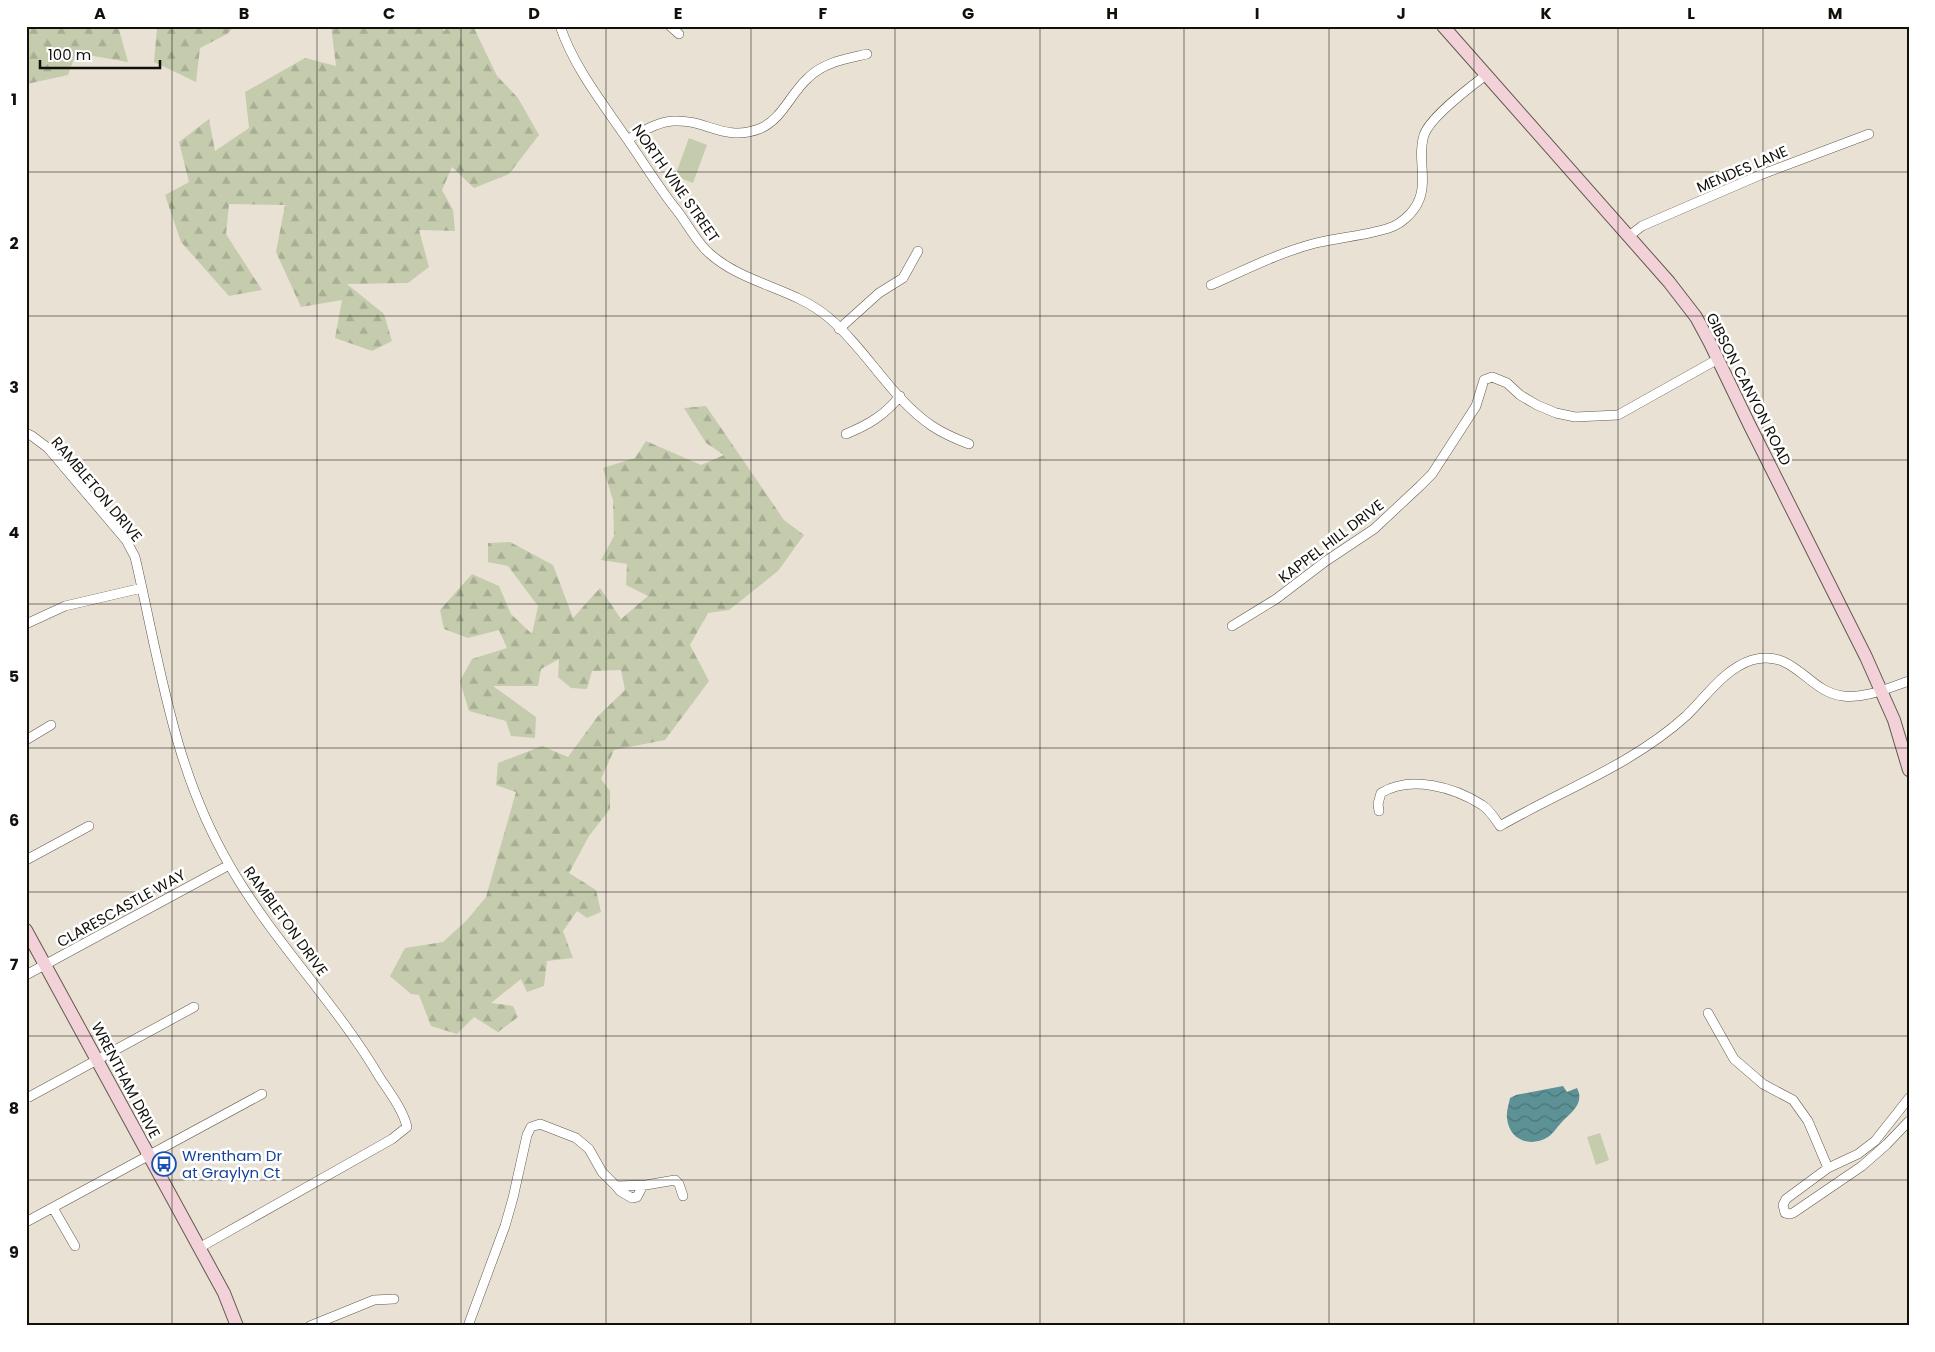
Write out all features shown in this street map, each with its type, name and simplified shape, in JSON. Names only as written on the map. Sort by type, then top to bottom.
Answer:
[{"type":"main road","name":"GIBSON CANYON ROAD","points":[[1443,26],[1629,236],[1669,282],[1690,310],[1718,359],[1866,658],[1894,720],[1909,770]]},
{"type":"main road","name":"WRENTHAM DRIVE","points":[[26,930],[224,1293],[237,1326]]},
{"type":"street","name":"NORTH VINE STREET","points":[[560,26],[575,61],[665,195],[708,253],[742,276],[777,288],[811,304],[839,329],[900,396],[931,425],[946,435],[970,444]]},
{"type":"street","points":[[670,26],[679,34]]},
{"type":"street","points":[[628,140],[649,128],[674,121],[694,123],[731,134],[757,130],[770,124],[785,108],[787,102],[809,76],[835,61],[867,54]]},
{"type":"street","points":[[1211,285],[1290,251],[1316,243],[1395,226],[1404,220],[1414,209],[1421,196],[1424,135],[1430,124],[1486,74]]},
{"type":"street","name":"MENDES LANE","points":[[1629,236],[1642,226],[1760,175],[1869,134]]},
{"type":"street","points":[[839,329],[879,293],[903,278],[918,251]]},
{"type":"street","name":"KAPPEL HILL DRIVE","points":[[1232,626],[1276,599],[1326,561],[1374,529],[1420,486],[1432,474],[1476,406],[1484,380],[1492,377],[1507,383],[1520,395],[1566,415],[1575,417],[1618,415],[1718,359]]},
{"type":"street","points":[[846,434],[875,420],[892,407],[900,396]]},
{"type":"street","name":"RAMBLETON DRIVE","points":[[26,433],[48,448],[126,540],[135,557],[181,757],[206,820],[229,865],[250,898],[365,1051],[405,1120],[407,1127],[392,1139],[199,1248]]},
{"type":"street","points":[[26,624],[64,606],[142,588]]},
{"type":"street","points":[[1379,811],[1378,804],[1381,794],[1391,787],[1408,784],[1428,786],[1459,794],[1484,805],[1500,826],[1627,759],[1686,716],[1725,676],[1738,666],[1752,660],[1765,658],[1791,665],[1801,671],[1819,688],[1835,695],[1860,696],[1909,681]]},
{"type":"street","points":[[26,740],[51,725]]},
{"type":"street","points":[[26,860],[89,826]]},
{"type":"street","name":"CLARESCASTLE WAY","points":[[26,975],[229,865]]},
{"type":"street","points":[[29,1097],[194,1007]]},
{"type":"street","points":[[1708,1012],[1734,1059],[1763,1084],[1793,1100],[1808,1121],[1828,1168]]},
{"type":"street","points":[[26,1222],[262,1094]]},
{"type":"street","points":[[1909,1098],[1876,1141],[1858,1154],[1828,1168],[1786,1199],[1783,1205],[1785,1213],[1793,1213],[1862,1166],[1888,1144],[1909,1121]]},
{"type":"street","points":[[468,1326],[500,1240],[513,1198],[527,1135],[531,1127],[536,1125],[545,1126],[576,1138],[589,1150],[602,1172],[616,1186],[643,1185],[674,1180],[679,1184],[683,1196]]},
{"type":"street","points":[[53,1208],[74,1246]]},
{"type":"street","points":[[310,1326],[374,1300],[394,1299]]},
{"type":"green space","points":[[26,26],[118,26],[128,62],[76,53],[68,75],[27,84]]},
{"type":"green space","points":[[153,26],[235,26],[227,34],[200,48],[196,82],[154,62],[157,28]]},
{"type":"green space","points":[[331,26],[441,26],[444,31],[449,26],[473,26],[497,76],[518,98],[539,135],[509,174],[474,188],[452,167],[442,190],[453,210],[455,231],[419,230],[429,267],[408,283],[347,284],[384,314],[392,341],[372,351],[335,338],[342,300],[301,307],[276,252],[285,205],[229,204],[226,234],[262,290],[229,296],[181,242],[165,195],[189,182],[179,142],[209,119],[215,151],[249,128],[245,92],[305,58],[336,66]]},
{"type":"green space","points":[[689,138],[707,145],[693,183],[675,176]]},
{"type":"green space","points":[[706,406],[784,520],[804,535],[778,571],[729,610],[708,613],[690,645],[709,681],[665,740],[614,750],[601,779],[610,791],[610,809],[589,836],[569,873],[596,890],[601,912],[587,918],[577,911],[563,931],[573,958],[547,961],[544,986],[527,992],[521,979],[491,1003],[513,1006],[518,1017],[498,1032],[474,1017],[457,1034],[431,1026],[419,995],[411,994],[390,976],[405,948],[443,942],[467,920],[486,897],[516,792],[496,785],[498,763],[542,746],[568,757],[598,716],[625,690],[621,670],[592,671],[587,689],[571,688],[558,677],[559,659],[541,669],[538,686],[493,686],[536,717],[535,738],[511,736],[506,721],[469,711],[460,681],[472,659],[507,648],[499,630],[468,638],[444,629],[440,610],[472,574],[499,586],[511,614],[532,634],[538,606],[508,566],[488,562],[488,543],[510,542],[553,565],[573,618],[600,588],[621,619],[648,596],[626,585],[627,564],[601,560],[614,536],[613,500],[603,468],[635,458],[646,441],[701,465],[724,455],[706,443],[684,408]]},
{"type":"green space","points":[[1600,1133],[1609,1160],[1596,1165],[1587,1137]]},
{"type":"water","points":[[1563,1086],[1567,1092],[1577,1088],[1579,1099],[1573,1111],[1548,1137],[1528,1142],[1516,1137],[1509,1126],[1507,1118],[1510,1098],[1516,1095]]},
{"type":"place","name":"Wrentham Dr at Graylyn Ct","points":[[164,1164]]}]
